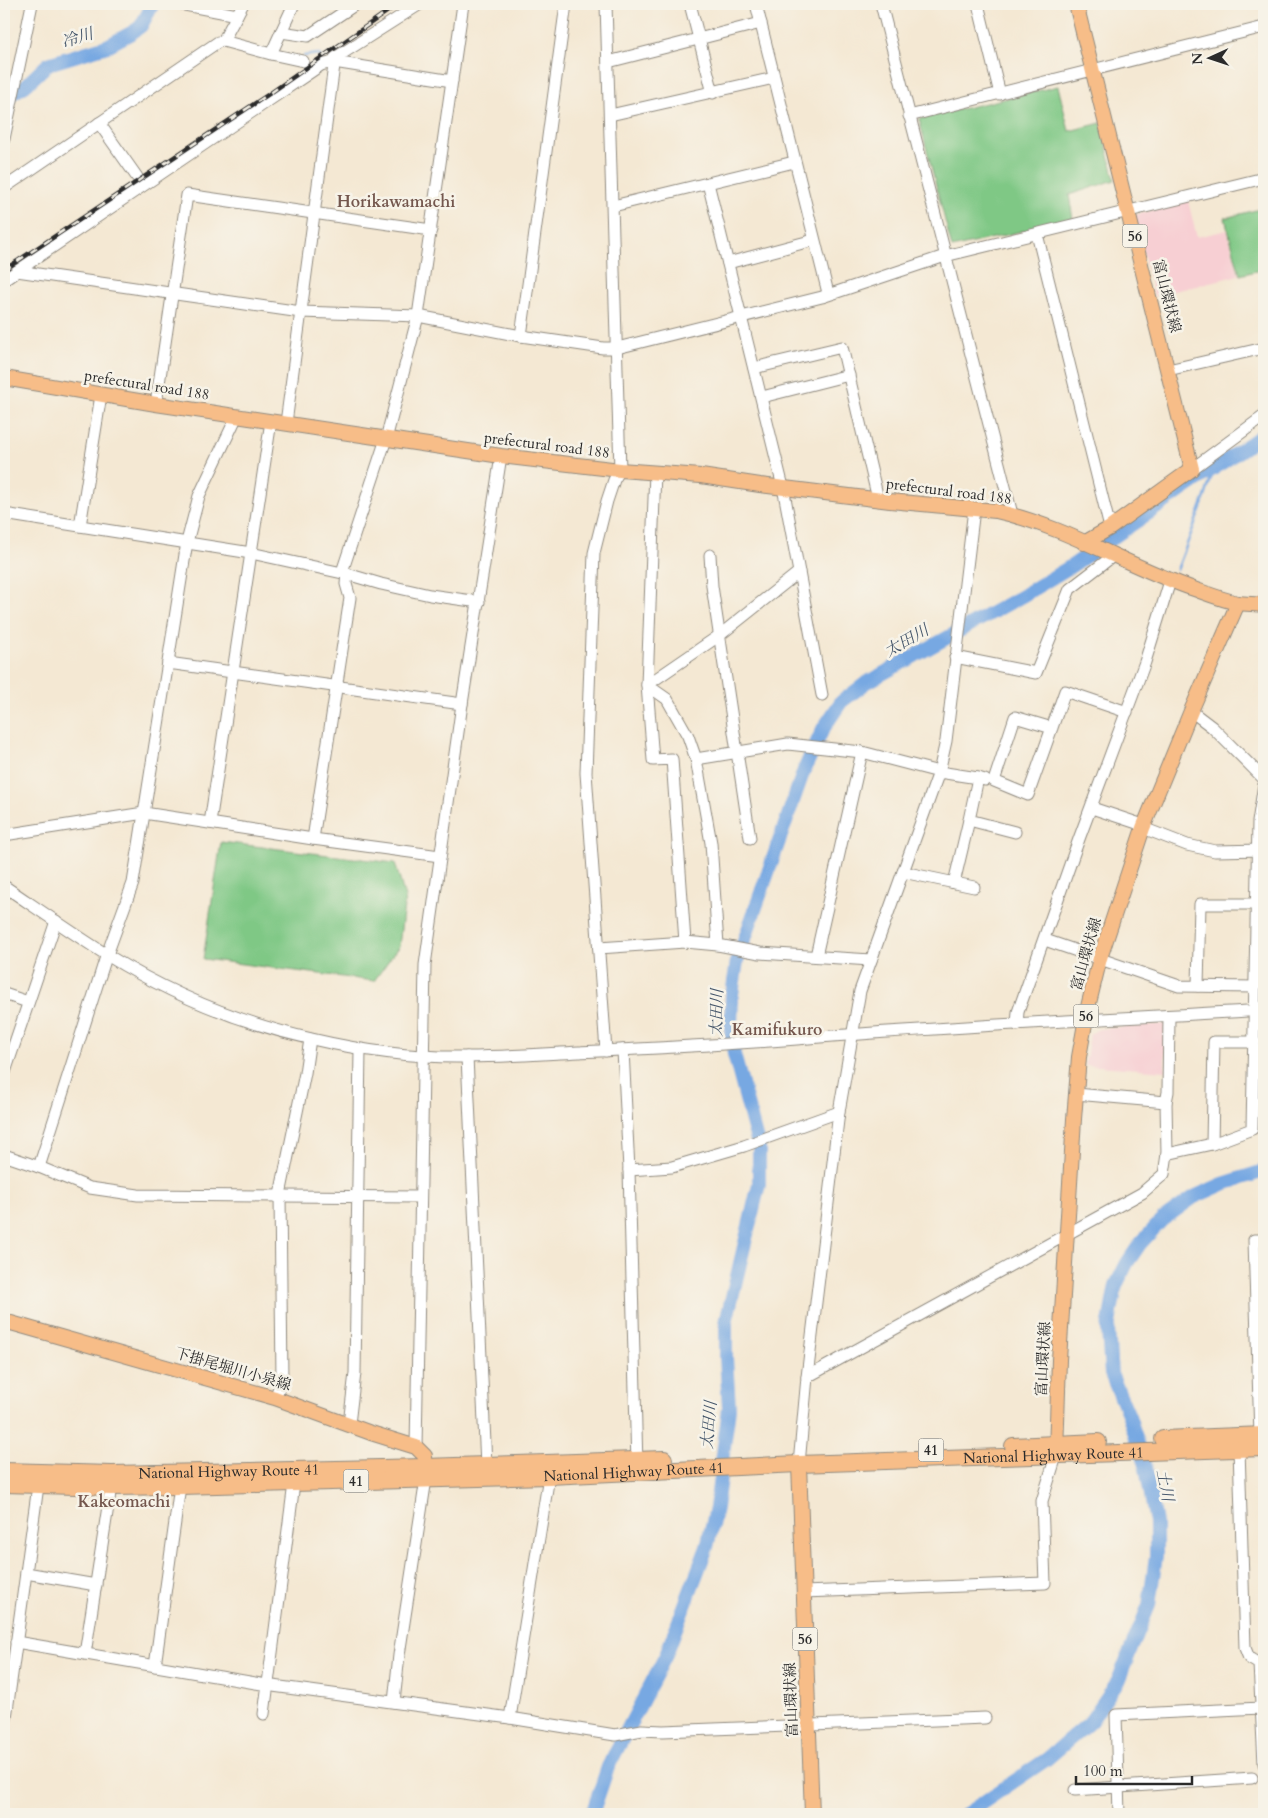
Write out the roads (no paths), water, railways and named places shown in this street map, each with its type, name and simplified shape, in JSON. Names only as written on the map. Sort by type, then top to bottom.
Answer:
[{"type":"highway","name":"National Highway Route 41","points":[[425,1473],[486,1465],[636,1466],[1055,1450],[1263,1439]]},
{"type":"highway","name":"National Highway Route 41","points":[[1171,1445],[1239,1448],[1263,1439]]},
{"type":"highway","name":"National Highway Route 41","points":[[4,1471],[295,1476],[425,1473],[549,1476],[636,1466]]},
{"type":"highway","name":"National Highway Route 41","points":[[4,1484],[111,1487],[180,1486],[295,1476]]},
{"type":"main road","name":"富山環状線","points":[[1076,4],[1192,469]]},
{"type":"main road","name":"prefectural road 188","points":[[4,378],[156,404],[501,456],[620,470],[701,476],[1012,514],[1050,528],[1170,581],[1238,603],[1264,605]]},
{"type":"main road","points":[[1084,543],[1110,528],[1192,469]]},
{"type":"main road","name":"富山環状線","points":[[1055,1450],[1076,1094],[1085,1020],[1100,958],[1144,828],[1191,711],[1238,603]]},
{"type":"main road","name":"下掛尾堀川小泉線","points":[[4,1321],[276,1398],[396,1442],[416,1447]]},
{"type":"main road","points":[[416,1447],[425,1456],[425,1473]]},
{"type":"main road","name":"富山環状線","points":[[799,1460],[812,1814]]},
{"type":"street","points":[[4,139],[32,4]]},
{"type":"street","points":[[185,4],[237,15]]},
{"type":"street","points":[[223,41],[243,4]]},
{"type":"street","points":[[271,54],[294,4]]},
{"type":"street","points":[[281,32],[308,36],[356,4]]},
{"type":"street","points":[[286,423],[335,58],[420,4]]},
{"type":"street","points":[[313,839],[350,598],[344,573],[386,439],[418,316],[464,4]]},
{"type":"street","points":[[522,336],[566,4]]},
{"type":"street","points":[[606,4],[614,206],[620,470],[614,480],[607,501],[594,553],[586,773],[606,1051]]},
{"type":"street","points":[[690,4],[713,93]]},
{"type":"street","points":[[756,4],[828,294]]},
{"type":"street","points":[[881,4],[1012,514]]},
{"type":"street","points":[[978,4],[1000,94]]},
{"type":"street","points":[[608,62],[761,23]]},
{"type":"street","points":[[909,116],[1264,27]]},
{"type":"street","points":[[4,188],[218,42],[223,41],[303,61]]},
{"type":"street","points":[[4,280],[204,142],[321,65],[334,62],[452,81]]},
{"type":"street","points":[[610,115],[774,78]]},
{"type":"street","points":[[100,123],[137,178]]},
{"type":"street","points":[[614,206],[794,162]]},
{"type":"street","points":[[17,271],[301,312],[418,316],[522,336],[603,348],[617,348],[822,297],[945,256],[1264,178]]},
{"type":"street","points":[[708,183],[784,487],[822,695]]},
{"type":"street","points":[[156,404],[187,195],[431,230]]},
{"type":"street","points":[[1037,234],[1110,528]]},
{"type":"street","points":[[728,263],[814,240]]},
{"type":"street","points":[[754,368],[842,347],[878,499]]},
{"type":"street","points":[[1168,370],[1264,348]]},
{"type":"street","points":[[762,397],[849,375]]},
{"type":"street","points":[[80,526],[101,394]]},
{"type":"street","points":[[39,1167],[107,955],[133,883],[187,542],[199,496],[237,416]]},
{"type":"street","points":[[1192,469],[1264,416]]},
{"type":"street","points":[[210,823],[271,421]]},
{"type":"street","points":[[416,1447],[425,965],[462,704],[501,456]]},
{"type":"street","points":[[655,472],[647,685],[653,760],[672,759],[685,942]]},
{"type":"street","points":[[799,1460],[807,1377],[839,1112],[860,991],[939,772],[946,741],[974,509]]},
{"type":"street","points":[[4,514],[251,553],[344,573],[389,586],[479,602]]},
{"type":"street","points":[[710,555],[712,586],[750,838]]},
{"type":"street","points":[[955,657],[1036,673],[1070,589],[1113,556]]},
{"type":"street","points":[[647,685],[720,635],[799,572]]},
{"type":"street","points":[[1017,1025],[1018,1012],[1045,940],[1079,839],[1145,662],[1170,581]]},
{"type":"street","points":[[168,664],[462,704]]},
{"type":"street","points":[[647,685],[667,699],[688,736],[696,759],[711,843],[718,945]]},
{"type":"street","points":[[696,759],[788,744],[844,750],[862,752],[939,772],[978,778],[1028,795],[1065,691],[1126,712]]},
{"type":"street","points":[[1191,711],[1212,727],[1264,779]]},
{"type":"street","points":[[994,782],[1015,716],[1052,728]]},
{"type":"street","points":[[816,956],[862,752]]},
{"type":"street","points":[[954,883],[978,778]]},
{"type":"street","points":[[1252,1129],[1259,1067],[1255,1042],[1259,1010],[1255,987],[1257,904],[1261,850],[1258,822],[1264,784]]},
{"type":"street","points":[[1092,808],[1137,823],[1144,828],[1187,845],[1215,851],[1261,850]]},
{"type":"street","points":[[4,835],[144,813],[440,856]]},
{"type":"street","points":[[969,820],[1015,832]]},
{"type":"street","points":[[903,872],[974,887]]},
{"type":"street","points":[[4,886],[107,955],[152,980],[208,1007],[257,1024],[310,1039],[360,1050],[423,1056],[467,1057],[606,1051],[1259,1010]]},
{"type":"street","points":[[1198,986],[1200,904],[1257,904]]},
{"type":"street","points":[[4,1075],[56,921]]},
{"type":"street","points":[[1045,940],[1179,986],[1255,987]]},
{"type":"street","points":[[599,948],[685,942],[734,947],[760,953],[870,960]]},
{"type":"street","points":[[4,994],[28,1002]]},
{"type":"street","points":[[807,1377],[1142,1194],[1164,1174],[1167,1154],[1166,1102],[1168,1092],[1169,1016]]},
{"type":"street","points":[[276,1398],[282,1380],[280,1195],[310,1039]]},
{"type":"street","points":[[1212,1144],[1214,1042],[1255,1042]]},
{"type":"street","points":[[349,1424],[355,1373],[360,1050]]},
{"type":"street","points":[[623,1050],[636,1466]]},
{"type":"street","points":[[467,1057],[486,1465]]},
{"type":"street","points":[[1076,1094],[1166,1102]]},
{"type":"street","points":[[628,1170],[672,1167],[744,1146],[839,1112]]},
{"type":"street","points":[[1167,1154],[1212,1144],[1264,1126]]},
{"type":"street","points":[[4,1155],[90,1188],[117,1192],[138,1194],[420,1197]]},
{"type":"street","points":[[1263,1439],[1254,1240],[1264,1240]]},
{"type":"street","points":[[1239,1448],[1245,1648],[1249,1658],[1261,1665],[1264,1764]]},
{"type":"street","points":[[803,1592],[1045,1583],[1042,1501],[1055,1450]]},
{"type":"street","points":[[394,1702],[425,1473]]},
{"type":"street","points":[[264,1714],[295,1476]]},
{"type":"street","points":[[510,1718],[549,1476]]},
{"type":"street","points":[[4,1732],[38,1486]]},
{"type":"street","points":[[155,1666],[180,1486]]},
{"type":"street","points":[[85,1654],[111,1487]]},
{"type":"street","points":[[26,1573],[96,1585]]},
{"type":"street","points":[[16,1642],[268,1685],[510,1718],[615,1735],[642,1730],[664,1731],[809,1726],[985,1718]]},
{"type":"street","points":[[1119,1814],[1116,1715],[1261,1708]]},
{"type":"street","points":[[1075,1790],[1252,1778]]},
{"type":"waterway","name":"冷川","points":[[4,98],[25,86],[48,64],[107,46],[133,32],[141,26],[153,4]]},
{"type":"waterway","points":[[304,56],[318,54],[321,57]]},
{"type":"waterway","name":"太田川","points":[[592,1814],[608,1767],[665,1657],[707,1547],[716,1508],[729,1408],[726,1322],[759,1184],[759,1148],[734,1054],[731,1028],[732,995],[737,961],[804,770],[823,729],[841,702],[866,683],[1022,596],[1073,565],[1264,434]]},
{"type":"waterway","points":[[1177,570],[1214,469]]},
{"type":"waterway","name":"土川","points":[[966,1814],[1047,1759],[1090,1722],[1118,1681],[1149,1605],[1156,1556],[1156,1523],[1146,1468],[1129,1416],[1111,1374],[1108,1329],[1116,1285],[1127,1263],[1140,1244],[1162,1220],[1194,1197],[1223,1184],[1264,1171]]},
{"type":"railway","points":[[4,270],[269,94],[398,4]]},
{"type":"district","name":"Horikawamachi","points":[[396,201]]},
{"type":"district","name":"Kamifukuro","points":[[777,1029]]},
{"type":"district","name":"Kakeomachi","points":[[124,1501]]}]
